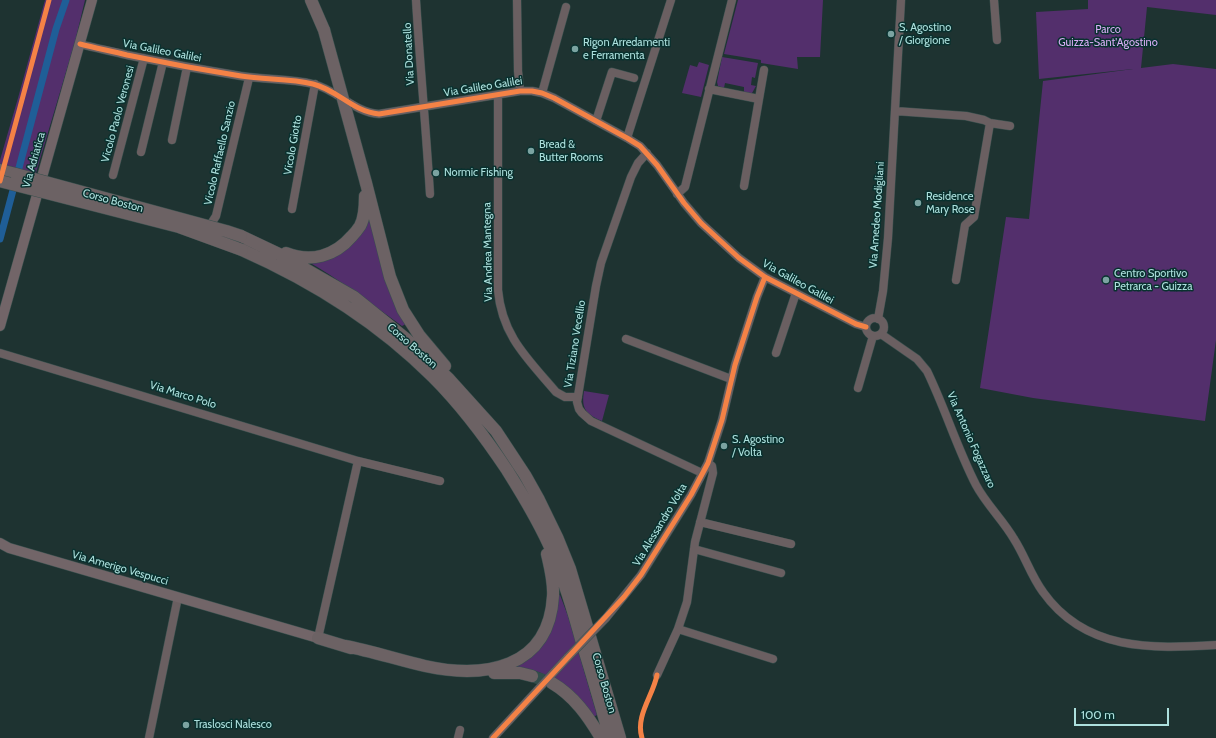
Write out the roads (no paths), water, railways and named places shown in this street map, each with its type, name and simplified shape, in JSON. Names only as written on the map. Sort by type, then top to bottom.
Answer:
[{"type":"highway","points":[[311,0],[324,30],[390,277],[403,310],[419,335],[478,404],[496,431]]},
{"type":"highway","name":"Corso Boston","points":[[0,170],[241,236],[278,254],[354,298],[405,338],[449,379],[496,431],[525,475],[539,500],[570,569],[620,738]]},
{"type":"highway","name":"Corso Boston","points":[[0,181],[179,227],[242,250],[279,266],[348,308],[396,343],[433,378],[489,443],[518,488],[541,529],[553,554],[568,594],[610,738]]},
{"type":"highway","points":[[241,236],[263,242],[294,256],[306,258],[327,255],[345,244],[360,226],[365,211],[366,183]]},
{"type":"highway","points":[[345,646],[369,650],[425,666],[459,670],[497,668],[510,664],[521,658],[531,650],[538,641],[549,621],[554,595],[551,573],[541,529]]},
{"type":"highway","points":[[318,638],[423,670],[450,674],[520,673],[532,676]]},
{"type":"highway","points":[[552,683],[580,705],[601,738]]},
{"type":"main road","name":"Via Adriatica","points":[[0,326],[92,0]]},
{"type":"main road","name":"Via Amerigo Vespucci","points":[[3,546],[178,597]]},
{"type":"main road","points":[[178,597],[318,638]]},
{"type":"street","name":"Via Donatello","points":[[416,0],[424,107]]},
{"type":"street","points":[[517,0],[518,72],[520,91]]},
{"type":"street","points":[[627,138],[671,0]]},
{"type":"street","points":[[677,194],[685,187],[732,0]]},
{"type":"street","name":"Via Amedeo Modigliani","points":[[878,319],[883,291],[888,238],[901,0]]},
{"type":"street","points":[[994,0],[997,40]]},
{"type":"street","points":[[542,92],[566,7]]},
{"type":"street","name":"Via Galileo Galilei","points":[[80,44],[187,67],[249,78],[290,80],[315,84],[327,88],[353,106],[370,114],[390,113],[520,91],[532,90],[542,92],[627,138],[647,153],[677,194],[701,223],[739,258],[765,277],[856,324],[866,327]]},
{"type":"street","name":"Vicolo Paolo Veronesi","points":[[114,175],[144,58]]},
{"type":"street","points":[[140,152],[163,62]]},
{"type":"street","points":[[172,140],[187,67]]},
{"type":"street","points":[[744,186],[764,70]]},
{"type":"street","points":[[596,121],[612,72],[634,78]]},
{"type":"street","name":"Vicolo Raffaello Sanzio","points":[[207,230],[216,216],[249,78]]},
{"type":"street","name":"Vicolo Giotto","points":[[292,209],[315,84]]},
{"type":"street","points":[[709,89],[759,99]]},
{"type":"street","name":"Via Andrea Mantegna","points":[[498,95],[498,290],[502,312],[506,325],[516,343],[556,392],[565,397],[578,397]]},
{"type":"street","points":[[424,107],[430,194]]},
{"type":"street","points":[[895,111],[966,116],[990,123],[1010,126]]},
{"type":"street","points":[[956,280],[965,225],[974,217],[990,123]]},
{"type":"street","name":"Via Tiziano Vecellio","points":[[647,153],[638,163],[631,177],[601,263],[578,397],[579,409],[584,416],[591,421],[702,473]]},
{"type":"street","name":"Via Alessandro Volta","points":[[493,738],[606,618],[641,575],[691,495],[708,463],[718,434],[732,379],[756,297],[765,277]]},
{"type":"street","points":[[776,353],[796,293]]},
{"type":"street","points":[[858,388],[877,335],[884,327],[882,321],[878,319],[870,320],[866,327],[869,333],[877,335]]},
{"type":"street","name":"Via Antonio Fogazzaro","points":[[877,335],[917,359],[927,371],[976,485],[1015,540],[1038,585],[1062,614],[1082,628],[1100,637],[1118,642],[1141,646],[1168,647],[1216,645]]},
{"type":"street","points":[[626,339],[732,379]]},
{"type":"street","name":"Via Marco Polo","points":[[0,353],[358,461],[440,481]]},
{"type":"street","points":[[318,638],[358,461]]},
{"type":"street","name":"Via Alessandro Volta","points":[[657,675],[678,630],[687,602],[694,549],[713,473],[712,466],[708,463]]},
{"type":"street","points":[[700,522],[791,544]]},
{"type":"street","points":[[694,549],[781,573]]},
{"type":"street","name":"Via Amerigo Vespucci","points":[[148,738],[178,597]]},
{"type":"street","points":[[678,630],[772,659]]},
{"type":"waterway","points":[[0,239],[56,29],[66,0]]},
{"type":"tunnel","points":[[532,676],[552,683]]},
{"type":"place","name":"S. Agostino / Giorgione","points":[[891,34]]},
{"type":"place","name":"Rigon Arredamenti e Ferramenta","points":[[575,49]]},
{"type":"place","name":"Bread & Butter Rooms","points":[[531,151]]},
{"type":"place","name":"Normic Fishing","points":[[436,173]]},
{"type":"place","name":"Residence Mary Rose","points":[[918,203]]},
{"type":"place","name":"Centro Sportivo Petrarca - Guizza","points":[[1106,280]]},
{"type":"place","name":"S. Agostino / Volta","points":[[724,446]]},
{"type":"place","name":"Traslosci Nalesco","points":[[186,725]]},
{"type":"park label","name":"Parco Guizza-Sant'Agostino","points":[[1108,36]]}]
